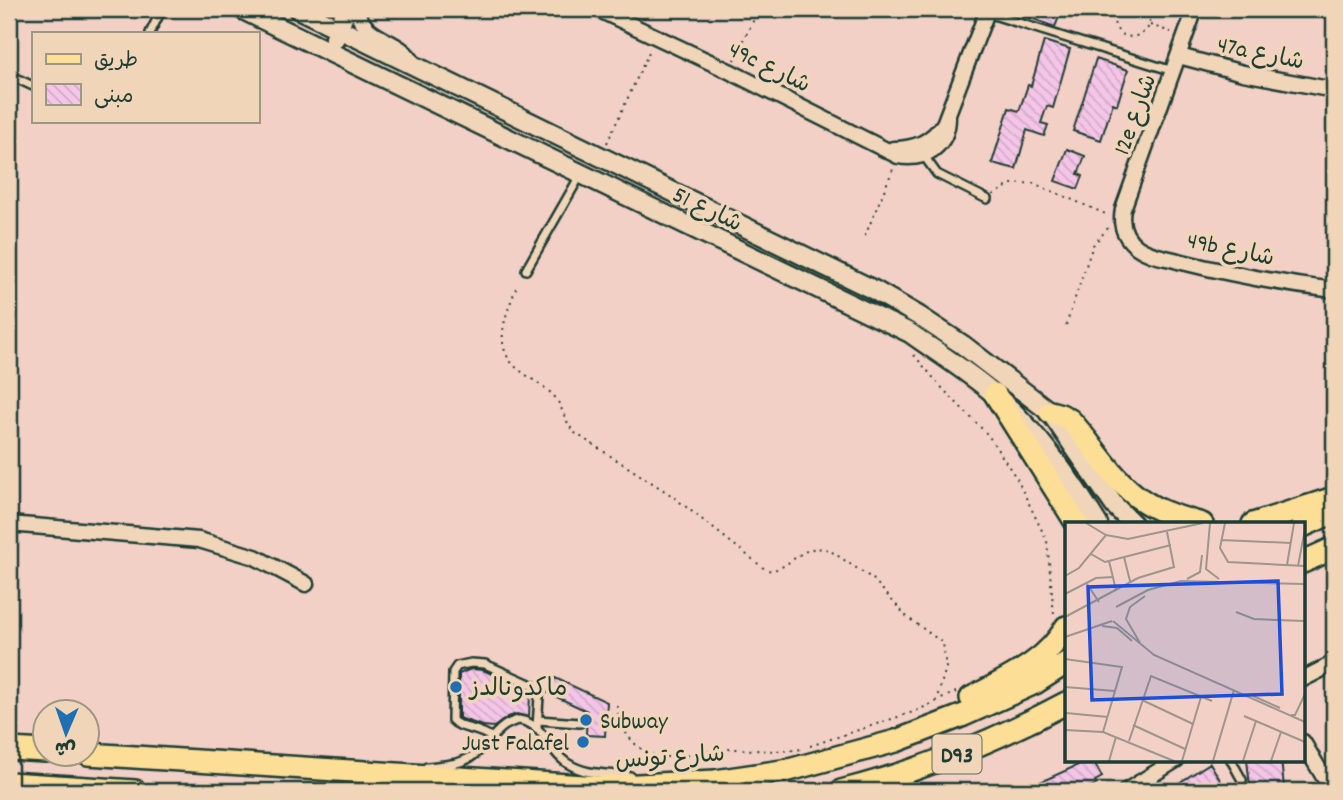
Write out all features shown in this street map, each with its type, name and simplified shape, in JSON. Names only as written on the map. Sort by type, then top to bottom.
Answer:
[{"type":"main road","points":[[995,394],[1076,522]]},
{"type":"main road","points":[[1050,412],[1070,421],[1127,487],[1143,501],[1163,512],[1198,522]]},
{"type":"main road","points":[[1256,522],[1334,498]]},
{"type":"main road","points":[[1304,526],[1334,512]]},
{"type":"main road","points":[[1304,562],[1334,548]]},
{"type":"main road","points":[[943,724],[953,711],[966,701],[1038,660],[1052,647],[1060,623]]},
{"type":"main road","name":"شارع تونس","points":[[102,755],[525,784],[600,787],[715,781],[789,770],[861,752],[943,724],[1035,683],[1065,664]]},
{"type":"main road","name":"D93","points":[[841,791],[950,757],[1007,733],[1065,704]]},
{"type":"main road","points":[[9,749],[32,750]]},
{"type":"main road","points":[[9,783],[135,791]]},
{"type":"street","name":"شارع 51","points":[[241,9],[910,333],[973,376],[1025,423],[1049,452],[1097,522]]},
{"type":"street","points":[[263,9],[322,40],[331,41],[339,31],[346,9]]},
{"type":"street","points":[[302,11],[327,9]]},
{"type":"street","points":[[356,9],[359,19],[369,32],[406,53],[415,68]]},
{"type":"street","name":"49c شارع","points":[[597,9],[729,71],[898,156]]},
{"type":"street","name":"12e شارع","points":[[1124,228],[1124,209],[1195,9]]},
{"type":"street","name":"شارع 51","points":[[302,11],[897,302],[963,345],[1050,412],[1114,505],[1132,522]]},
{"type":"street","points":[[898,156],[922,151],[948,117],[987,11]]},
{"type":"street","name":"47a شارع","points":[[1179,56],[1242,73],[1334,90]]},
{"type":"street","name":"49c شارع","points":[[885,148],[922,151]]},
{"type":"street","name":"49b شارع","points":[[1124,228],[1140,249],[1167,258],[1216,271],[1334,289]]},
{"type":"street","points":[[9,524],[199,540],[255,557],[306,584]]},
{"type":"street","points":[[1304,678],[1334,663]]},
{"type":"street","points":[[1304,744],[1332,791]]},
{"type":"street","points":[[1126,791],[1152,784],[1174,762]]},
{"type":"lane","points":[[151,32],[163,9]]},
{"type":"lane","points":[[987,11],[1173,72]]},
{"type":"lane","points":[[9,75],[32,86]]},
{"type":"lane","points":[[922,151],[937,174],[987,199]]},
{"type":"lane","points":[[526,270],[581,174]]},
{"type":"lane","points":[[492,738],[477,728],[457,725],[452,720],[453,673],[457,666],[485,664],[532,685],[539,697],[537,723],[554,752],[578,769],[596,774],[629,776],[657,785]]},
{"type":"lane","points":[[382,773],[460,762],[475,755],[500,728],[512,722],[580,723]]},
{"type":"lane","points":[[1232,762],[1242,780]]},
{"type":"path","points":[[729,71],[759,9]]},
{"type":"path","points":[[1109,10],[1115,10],[1114,24],[1121,33],[1137,36],[1143,34],[1150,24],[1148,9]]},
{"type":"path","points":[[1150,24],[1185,37]]},
{"type":"path","points":[[600,157],[656,37]]},
{"type":"path","points":[[865,236],[898,156]]},
{"type":"path","points":[[987,199],[1012,184],[1033,183],[1124,228]]},
{"type":"path","points":[[1066,325],[1093,245],[1105,231],[1124,228]]},
{"type":"path","points":[[516,288],[503,326],[505,352],[517,369],[553,395],[566,423],[575,433],[671,495],[766,570],[779,569],[810,549],[823,548],[873,579],[907,617],[943,643],[946,668],[936,702]]},
{"type":"path","points":[[912,353],[988,435],[1017,479],[1047,541],[1060,623]]},
{"type":"path","points":[[617,706],[621,726],[633,742],[650,753],[669,757],[723,750],[782,751],[805,748],[894,719],[966,686]]},
{"type":"building","points":[[1028,9],[1044,9],[1060,14],[1055,27],[1025,16]]},
{"type":"building","points":[[1044,41],[1070,49],[1053,108],[1047,106],[1041,123],[1048,125],[1044,136],[1027,130],[1016,169],[992,163],[1009,108],[1019,111],[1028,85],[1031,86]]},
{"type":"building","points":[[1096,59],[1128,70],[1117,105],[1113,103],[1101,140],[1073,131]]},
{"type":"building","points":[[1067,149],[1085,156],[1078,174],[1083,176],[1078,189],[1055,181]]},
{"type":"building","points":[[471,669],[483,670],[494,675],[494,678],[528,690],[529,717],[517,714],[494,727],[459,718],[459,674]]},
{"type":"building","points":[[555,678],[607,702],[605,736],[586,735],[587,711],[548,693]]},
{"type":"building","points":[[1085,762],[1094,762],[1102,777],[1095,781],[1097,784],[1083,791],[1039,791],[1036,784]]},
{"type":"building","points":[[1247,762],[1281,762],[1284,787],[1257,790],[1257,785],[1250,786]]},
{"type":"building","points":[[1210,763],[1223,785],[1213,791],[1175,791],[1179,783]]},
{"type":"place","name":"ماكدونالدز","points":[[456,687]]},
{"type":"place","name":"Subway","points":[[586,720]]},
{"type":"place","name":"Just Falafel","points":[[583,742]]}]
